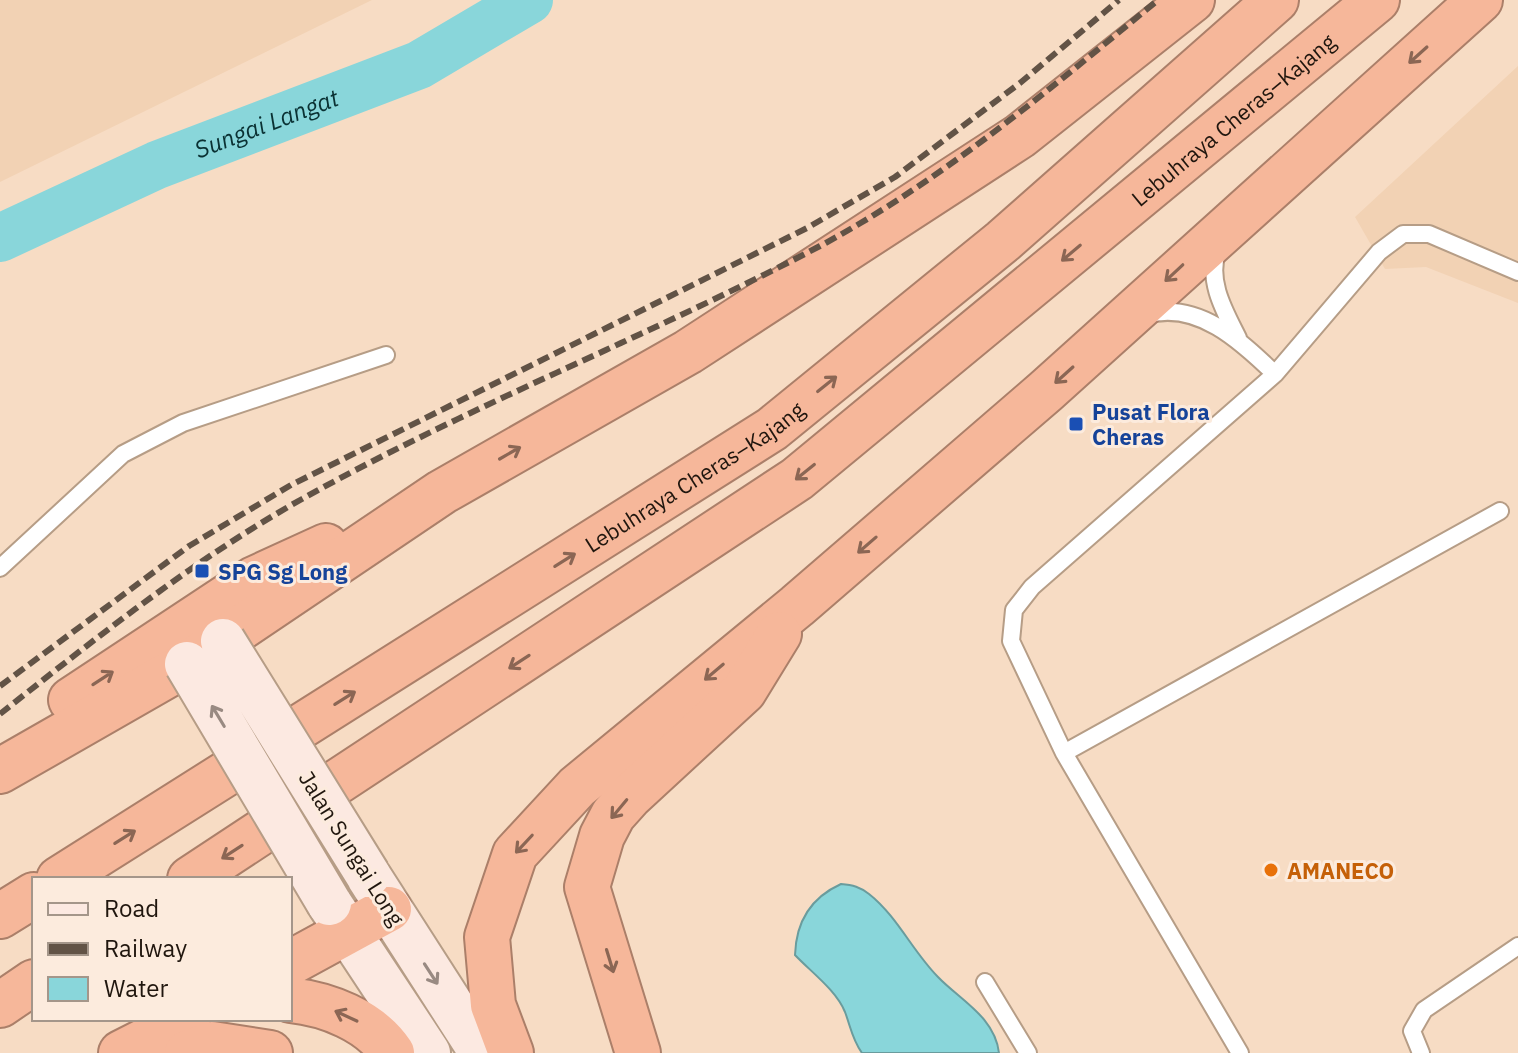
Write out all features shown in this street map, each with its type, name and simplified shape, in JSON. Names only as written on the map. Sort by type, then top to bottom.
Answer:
[{"type":"highway","points":[[0,771],[205,653],[442,492],[688,352],[1020,136],[1192,0]]},
{"type":"highway","points":[[688,352],[802,298],[962,204],[1114,95],[1224,0]]},
{"type":"highway","name":"Lebuhraya Cheras–Kajang","points":[[62,877],[772,429],[1003,241],[1276,0]]},
{"type":"highway","name":"Lebuhraya Cheras–Kajang","points":[[193,877],[797,479],[1377,0]]},
{"type":"highway","points":[[511,1053],[493,1005],[487,937],[515,854],[577,787],[797,606],[1479,2]]},
{"type":"highway","points":[[0,762],[73,698],[254,579],[442,492]]},
{"type":"highway","points":[[638,1053],[587,887],[602,836],[613,815],[744,691],[797,606]]},
{"type":"highway","points":[[292,961],[339,917],[378,892]]},
{"type":"highway","points":[[0,916],[32,896]]},
{"type":"highway","points":[[0,1005],[32,983]]},
{"type":"highway","points":[[292,1000],[318,1003],[358,1022],[392,1053]]},
{"type":"highway","points":[[121,1053],[184,1021]]},
{"type":"highway","points":[[187,1053],[212,1044],[270,1053]]},
{"type":"street","name":"Jalan Sungai Long","points":[[205,653],[378,892],[482,1053]]},
{"type":"street","name":"Jalan Sungai Long","points":[[205,653],[339,917],[428,1053]]},
{"type":"lane","points":[[1228,224],[1213,261],[1219,299],[1238,338]]},
{"type":"lane","points":[[1240,1053],[1064,753],[1011,641],[1014,610],[1032,587],[1275,374],[1379,252],[1403,234],[1429,234],[1518,272]]},
{"type":"lane","points":[[1121,322],[1161,311],[1201,318],[1238,338],[1275,374]]},
{"type":"lane","points":[[0,568],[123,454],[183,423],[386,355]]},
{"type":"lane","points":[[1064,753],[1500,511]]},
{"type":"lane","points":[[1421,1053],[1412,1031],[1424,1010],[1518,946]]},
{"type":"lane","points":[[985,982],[1028,1053]]},
{"type":"shaded area","points":[[0,0],[372,0],[0,182]]},
{"type":"shaded area","points":[[1518,66],[1518,303],[1426,267],[1385,269],[1355,217]]},
{"type":"water","points":[[841,884],[859,888],[879,903],[929,967],[984,1019],[996,1040],[999,1053],[862,1053],[836,996],[795,955],[798,932],[807,912],[821,896]]},
{"type":"waterway","name":"Sungai Langat","points":[[0,238],[157,165],[419,65],[529,0]]},
{"type":"railway","points":[[0,686],[189,546],[291,485],[807,228],[895,177],[1020,83],[1119,0]]},
{"type":"railway","points":[[0,714],[185,573],[302,499],[430,432],[756,279],[865,220],[995,131],[1158,0]]},
{"type":"place","name":"Pusat Flora Cheras","points":[[1076,424]]},
{"type":"place","name":"SPG Sg Long","points":[[202,571]]},
{"type":"place","name":"AMANECO","points":[[1271,870]]}]
